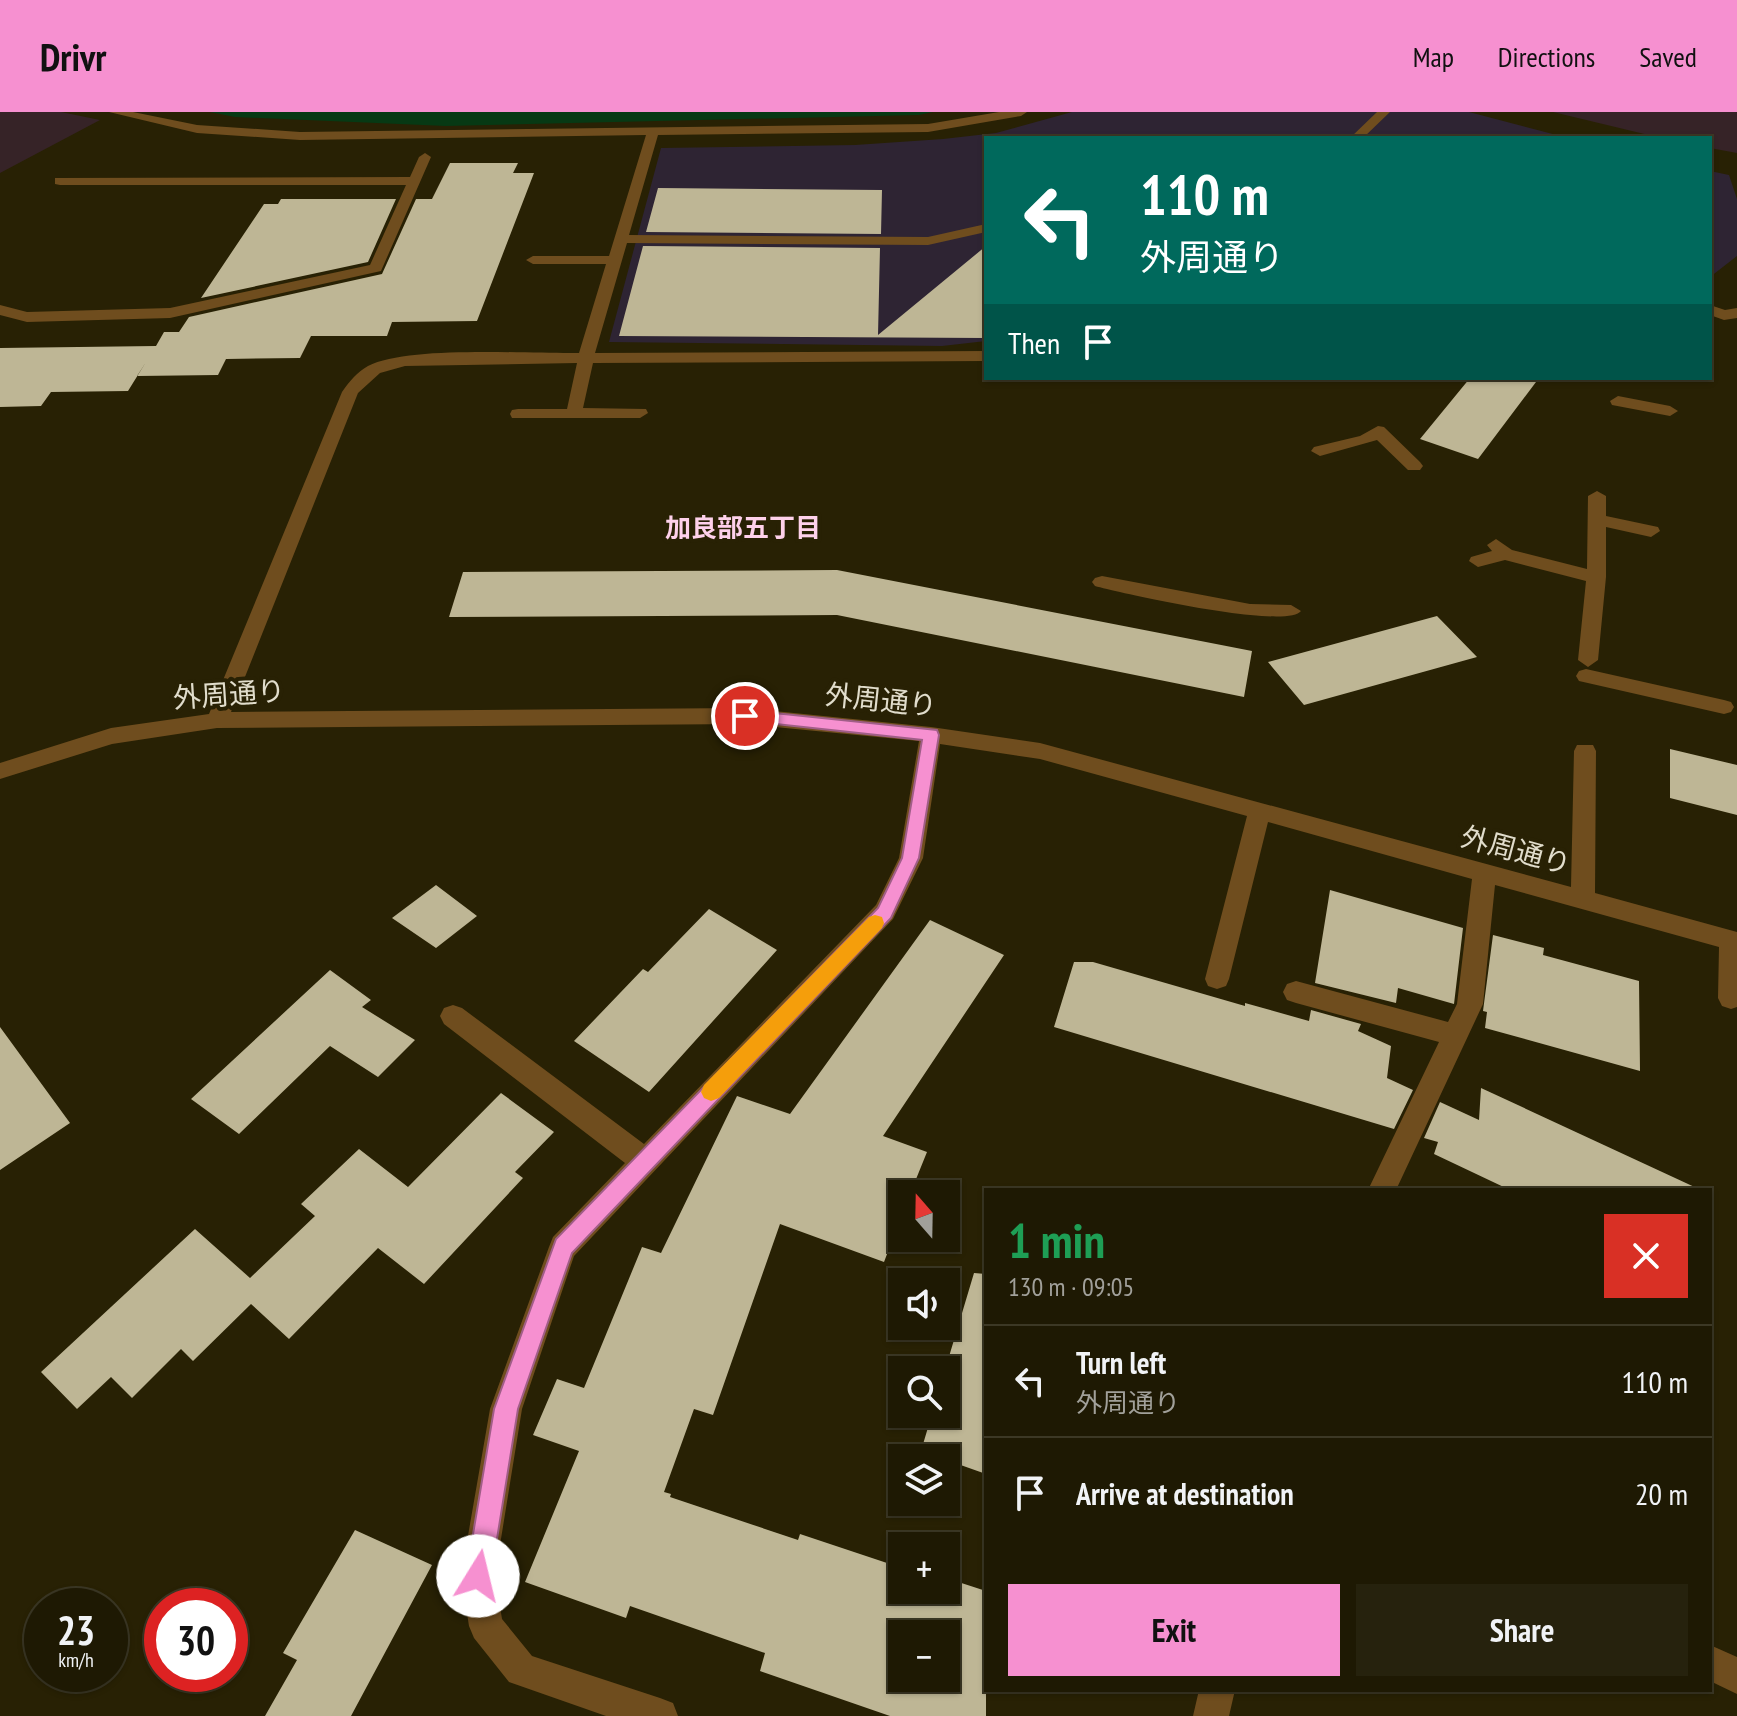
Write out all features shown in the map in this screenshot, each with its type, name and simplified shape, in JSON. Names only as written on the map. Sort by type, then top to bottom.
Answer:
[{"type":"street","points":[[115,112],[197,129],[245,134],[928,128],[1021,112]]},
{"type":"street","points":[[1358,136],[1384,112]]},
{"type":"street","points":[[574,414],[586,357],[653,132]]},
{"type":"street","points":[[0,310],[27,317],[170,313],[376,268],[387,260],[425,157]]},
{"type":"street","points":[[60,181],[414,181]]},
{"type":"street","points":[[622,239],[916,242],[984,228]]},
{"type":"street","points":[[533,260],[615,260]]},
{"type":"street","points":[[1712,311],[1724,315],[1737,313]]},
{"type":"street","points":[[217,720],[350,392],[361,376],[402,360],[984,356]]},
{"type":"street","points":[[1618,401],[1670,411]]},
{"type":"street","points":[[518,414],[640,413]]},
{"type":"street","points":[[1320,451],[1366,440],[1378,431],[1414,466]]},
{"type":"street","points":[[1597,496],[1596,577],[1587,668],[1724,707]]},
{"type":"street","points":[[1597,520],[1651,531]]},
{"type":"street","points":[[1478,561],[1500,550],[1596,577]]},
{"type":"street","points":[[1102,582],[1250,610],[1291,611]]},
{"type":"street","name":"外周通り","points":[[0,771],[111,736],[217,720],[745,716],[931,735],[1040,751],[1734,941]]},
{"type":"street","points":[[660,1716],[521,1670],[486,1626],[478,1576],[506,1409],[563,1247],[885,912],[911,858],[931,735]]},
{"type":"street","points":[[1583,899],[1585,751]]},
{"type":"street","points":[[1217,979],[1260,811]]},
{"type":"street","points":[[1383,1188],[1470,1004],[1485,872]]},
{"type":"street","points":[[1731,998],[1734,941]]},
{"type":"street","points":[[1296,992],[1457,1036]]},
{"type":"street","points":[[453,1016],[645,1161]]},
{"type":"street","points":[[1712,1663],[1737,1676]]},
{"type":"street","points":[[1211,1716],[1217,1692]]},
{"type":"shaded area","points":[[0,112],[61,112],[100,120],[0,173]]},
{"type":"shaded area","points":[[1072,112],[1469,112],[1560,136],[984,136],[984,341],[942,346],[609,342],[661,148],[855,145],[996,133]]},
{"type":"shaded area","points":[[1553,112],[1737,112],[1737,153],[1712,148],[1712,136],[1653,136]]},
{"type":"shaded area","points":[[1712,171],[1729,175],[1737,199],[1737,256],[1712,275]]},
{"type":"green space","points":[[210,112],[933,112],[919,115],[446,126],[235,117]]},
{"type":"building","points":[[450,163],[518,163],[513,173],[534,173],[477,321],[392,322],[387,336],[311,336],[300,358],[226,359],[218,375],[137,376],[128,391],[51,392],[41,406],[0,407],[0,348],[156,346],[164,332],[179,332],[189,317],[382,274],[416,199],[432,199]]},
{"type":"building","points":[[658,188],[882,190],[881,234],[646,232]]},
{"type":"building","points":[[281,199],[396,199],[368,262],[201,298],[264,204],[278,204]]},
{"type":"building","points":[[643,246],[880,248],[878,335],[984,248],[984,338],[619,336]]},
{"type":"building","points":[[1468,380],[1537,380],[1478,459],[1420,439]]},
{"type":"building","points":[[837,570],[1252,651],[1244,697],[837,615],[449,617],[463,572]]},
{"type":"building","points":[[1437,616],[1477,657],[1304,705],[1268,662]]},
{"type":"building","points":[[1670,749],[1737,765],[1737,815],[1670,798]]},
{"type":"building","points":[[436,885],[477,916],[436,948],[392,918]]},
{"type":"building","points":[[1330,890],[1463,928],[1454,1004],[1398,988],[1396,1003],[1315,983]]},
{"type":"building","points":[[709,909],[777,950],[649,1092],[574,1041],[643,969],[648,972]]},
{"type":"building","points":[[930,920],[1004,955],[883,1136],[927,1152],[916,1180],[888,1180],[888,1252],[884,1262],[780,1224],[713,1415],[694,1409],[664,1492],[671,1494],[670,1497],[798,1540],[800,1534],[888,1563],[888,1604],[960,1604],[960,1583],[984,1590],[986,1716],[890,1716],[760,1671],[765,1653],[630,1606],[626,1618],[525,1582],[579,1451],[533,1435],[557,1379],[584,1388],[642,1247],[661,1253],[737,1096],[790,1114]]},
{"type":"building","points":[[1493,935],[1544,948],[1543,955],[1639,981],[1640,1071],[1485,1028],[1487,1012],[1483,1011]]},
{"type":"building","points":[[1074,962],[1093,962],[1309,1021],[1311,1010],[1361,1024],[1358,1031],[1391,1046],[1387,1078],[1413,1090],[1394,1129],[1054,1027]]},
{"type":"building","points":[[330,970],[371,1000],[362,1007],[415,1040],[378,1077],[330,1046],[239,1134],[191,1099]]},
{"type":"building","points":[[0,1027],[70,1123],[0,1170]]},
{"type":"building","points":[[1481,1088],[1697,1188],[1506,1188],[1434,1154],[1438,1142],[1424,1138],[1440,1102],[1479,1120]]},
{"type":"building","points":[[501,1093],[554,1132],[515,1172],[523,1178],[424,1284],[378,1248],[289,1339],[251,1304],[193,1361],[181,1349],[132,1398],[111,1377],[77,1409],[41,1372],[195,1229],[250,1278],[315,1216],[301,1204],[359,1149],[408,1187]]},
{"type":"building","points":[[974,1273],[984,1274],[984,1473],[960,1465],[960,1444],[923,1444],[928,1428],[960,1428],[960,1356],[949,1356],[954,1340],[960,1340],[960,1320]]},
{"type":"building","points":[[355,1530],[432,1565],[351,1716],[265,1716],[297,1660],[283,1653]]},
{"type":"slow traffic","points":[[711,1092],[875,923]]},
{"type":"district","name":"加良部五丁目","points":[[743,528]]},
{"type":"route","points":[[478,1576],[506,1409],[563,1247],[885,912],[911,858],[931,735],[745,716]]}]
